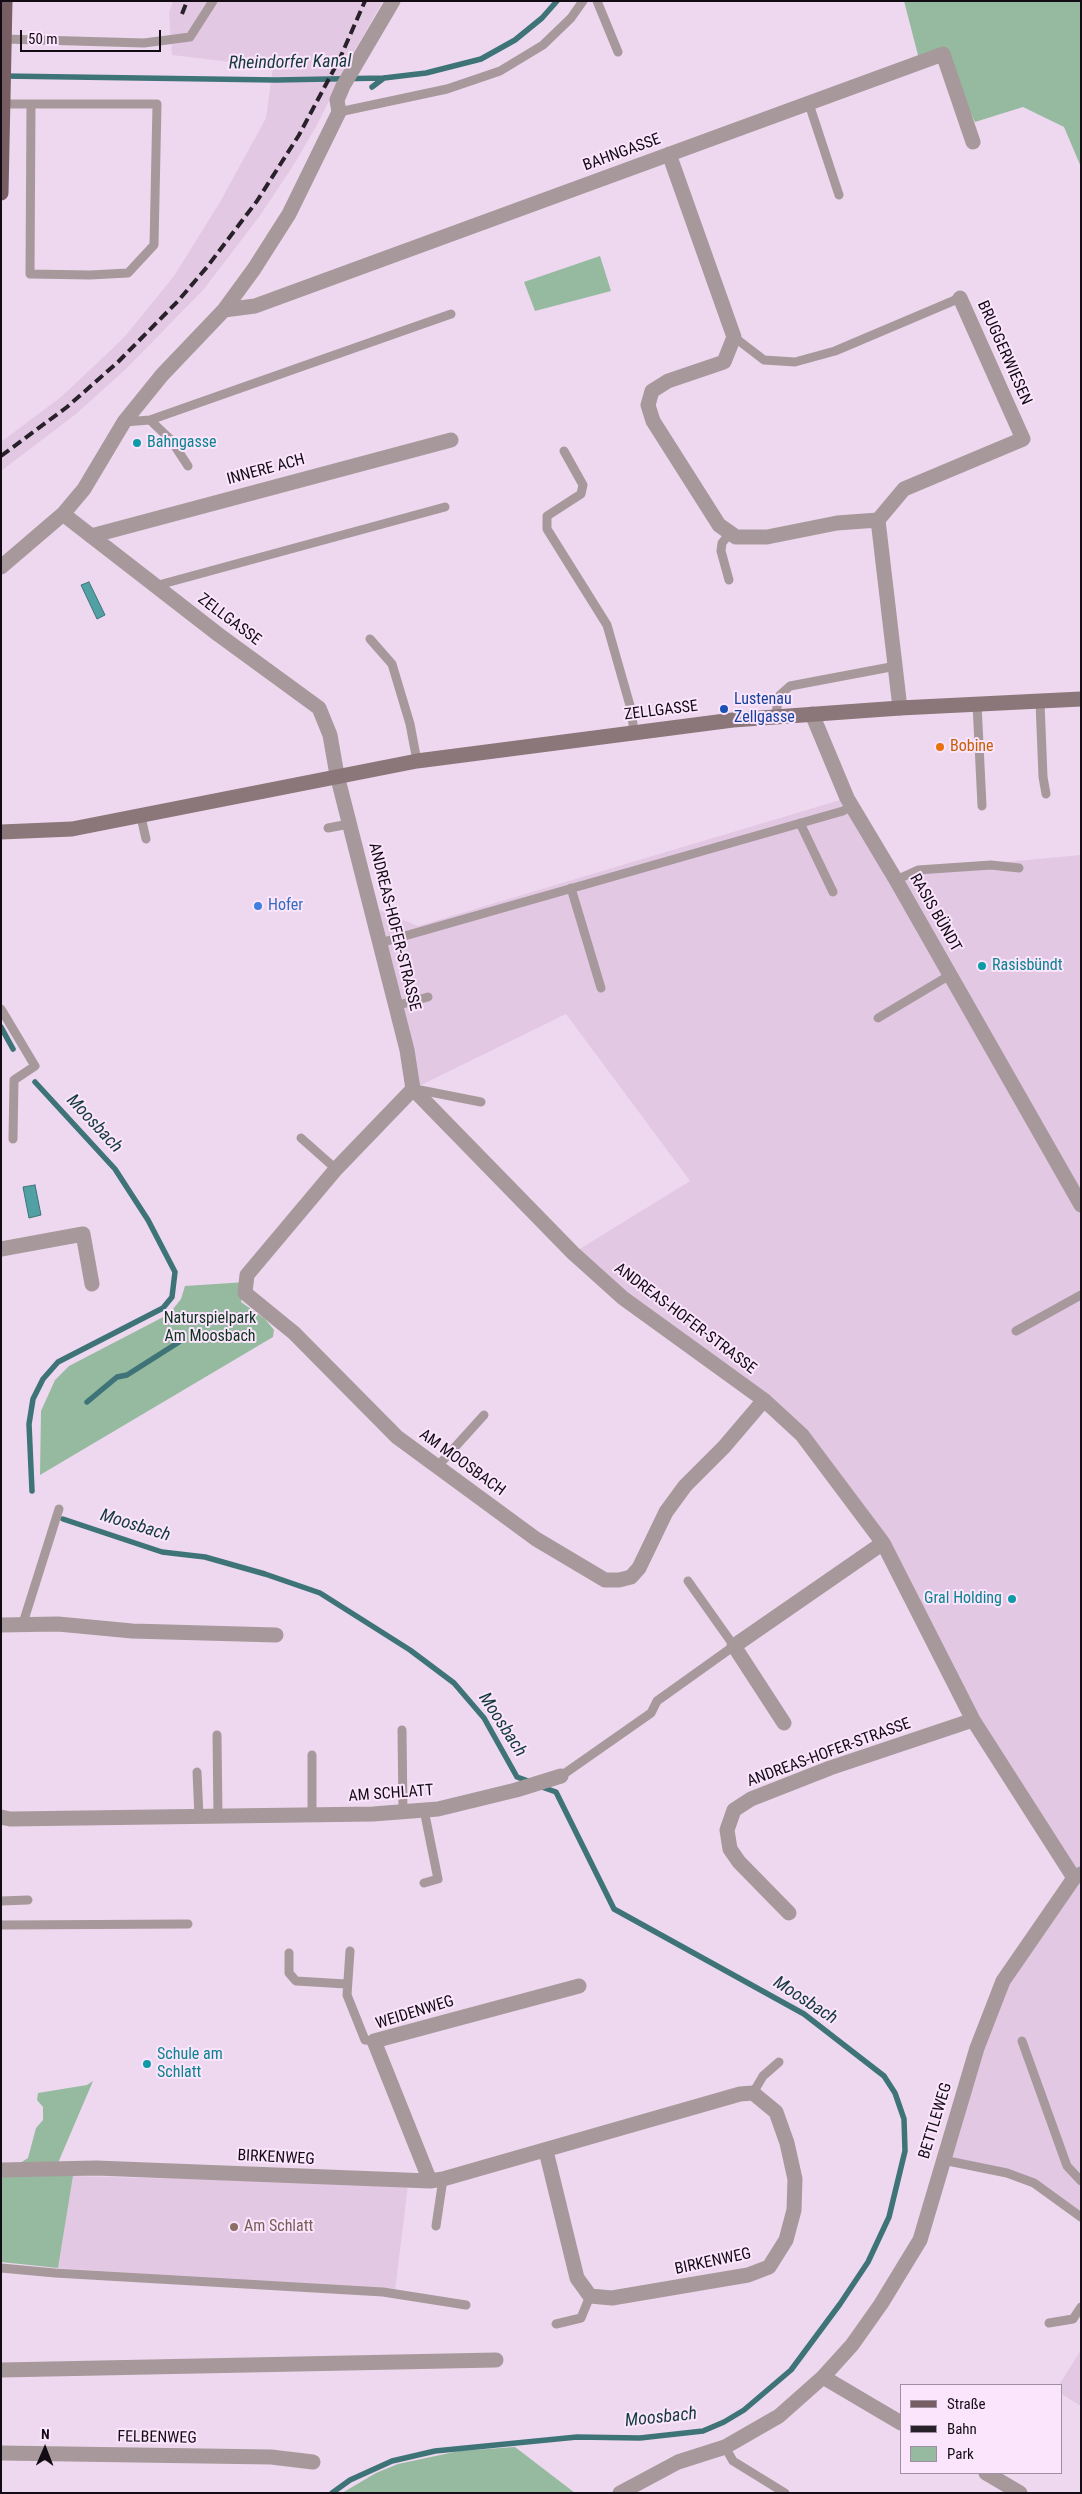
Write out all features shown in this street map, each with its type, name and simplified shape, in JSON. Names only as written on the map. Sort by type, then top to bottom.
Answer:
[{"type":"main road","points":[[1,193],[5,1]]},
{"type":"main road","name":"ZELLGASSE","points":[[1,832],[72,829],[141,817],[337,775],[417,761],[634,732],[775,716],[1081,699]]},
{"type":"street","points":[[1,567],[63,514],[84,489],[124,422],[162,374],[224,310],[254,269],[288,214],[358,59],[385,18],[393,1]]},
{"type":"street","name":"BAHNGASSE","points":[[224,310],[255,306],[943,54],[973,142]]},
{"type":"street","points":[[669,154],[734,337],[724,362],[668,380],[652,391],[648,405],[653,421],[719,524],[736,537],[767,537],[838,523],[878,520],[900,708]]},
{"type":"street","name":"BRUGGERWIESEN","points":[[878,520],[904,489],[1023,439],[960,298]]},
{"type":"street","name":"INNERE ACH","points":[[90,536],[452,440]]},
{"type":"street","name":"ZELLGASSE","points":[[63,514],[155,586],[319,708],[330,735],[337,775]]},
{"type":"street","name":"RASIS BÜNDT","points":[[812,714],[851,806],[896,880],[1081,1205]]},
{"type":"street","name":"ANDREAS-HOFER-STRASSE","points":[[337,775],[396,1006],[414,1089],[572,1252],[623,1298],[764,1400],[802,1434],[883,1542],[973,1720],[1077,1876]]},
{"type":"street","points":[[336,1169],[414,1089]]},
{"type":"street","name":"AM MOOSBACH","points":[[336,1169],[247,1275],[245,1293],[294,1333],[397,1437],[536,1539],[605,1580],[619,1580],[631,1577],[639,1568],[666,1512],[684,1486],[724,1447],[764,1400]]},
{"type":"street","points":[[1,1248],[83,1234],[92,1284]]},
{"type":"street","points":[[784,1723],[734,1646],[883,1542]]},
{"type":"street","points":[[1,1625],[23,1624],[132,1631],[276,1635]]},
{"type":"street","name":"ANDREAS-HOFER-STRASSE","points":[[789,1913],[739,1862],[730,1849],[727,1830],[734,1810],[751,1799],[830,1768],[973,1720]]},
{"type":"street","name":"AM SCHLATT","points":[[1,1817],[10,1819],[198,1817],[403,1812],[438,1809],[516,1790],[561,1776]]},
{"type":"street","name":"BETTLEWEG","points":[[620,2493],[678,2462],[725,2447],[779,2416],[823,2377],[872,2318],[920,2240],[977,2048],[1003,1980],[1077,1876]]},
{"type":"street","name":"WEIDENWEG","points":[[437,2180],[374,2041],[579,1986]]},
{"type":"street","name":"BIRKENWEG","points":[[1,2170],[96,2168],[437,2180],[740,2094],[753,2093],[776,2112],[795,2179],[794,2210],[786,2240],[769,2267],[748,2276],[612,2298],[590,2296]]},
{"type":"street","points":[[546,2150],[577,2278],[590,2296]]},
{"type":"street","points":[[1,2370],[496,2360]]},
{"type":"street","points":[[823,2377],[900,2422]]},
{"type":"street","name":"FELBENWEG","points":[[1,2453],[270,2457],[313,2462]]},
{"type":"street","points":[[988,2474],[1020,2493]]},
{"type":"lane","points":[[4,45],[144,43],[190,37],[214,1]]},
{"type":"lane","points":[[338,106],[447,89],[500,71],[543,45],[571,18],[583,1]]},
{"type":"lane","points":[[597,1],[618,52]]},
{"type":"lane","points":[[3,106],[31,104],[157,104],[154,245],[128,273],[90,275],[30,274],[31,104]]},
{"type":"lane","points":[[809,104],[839,195]]},
{"type":"lane","name":"BRUGGERWIESEN","points":[[734,337],[764,360],[795,362],[835,351],[960,298]]},
{"type":"lane","points":[[124,422],[150,420],[451,314]]},
{"type":"lane","points":[[150,420],[171,440],[188,466]]},
{"type":"lane","points":[[564,451],[583,485],[581,494],[547,516],[547,529],[607,625],[631,708],[634,732]]},
{"type":"lane","points":[[155,586],[445,508]]},
{"type":"lane","points":[[729,580],[721,551],[722,544],[730,533]]},
{"type":"lane","points":[[370,639],[392,664],[410,724],[417,761]]},
{"type":"lane","points":[[775,716],[780,695],[790,686],[896,666]]},
{"type":"lane","points":[[1040,702],[1043,777],[1046,794]]},
{"type":"lane","points":[[977,704],[982,806]]},
{"type":"lane","points":[[380,943],[800,823],[851,806]]},
{"type":"lane","points":[[141,817],[146,839]]},
{"type":"lane","points":[[800,823],[833,892]]},
{"type":"lane","points":[[328,828],[349,824]]},
{"type":"lane","points":[[896,880],[918,870],[992,865],[1018,868]]},
{"type":"lane","points":[[571,888],[601,988]]},
{"type":"lane","points":[[878,1018],[950,976]]},
{"type":"lane","points":[[396,1006],[428,998]]},
{"type":"lane","points":[[1,1009],[35,1066],[14,1080],[13,1139]]},
{"type":"lane","points":[[414,1089],[481,1102]]},
{"type":"lane","points":[[301,1138],[336,1169]]},
{"type":"lane","points":[[1016,1331],[1081,1295]]},
{"type":"lane","points":[[436,1466],[484,1415]]},
{"type":"lane","points":[[23,1624],[59,1509]]},
{"type":"lane","points":[[688,1581],[734,1646]]},
{"type":"lane","name":"AM SCHLATT","points":[[561,1776],[651,1713],[657,1701],[734,1646]]},
{"type":"lane","points":[[402,1730],[403,1812]]},
{"type":"lane","points":[[217,1735],[218,1816]]},
{"type":"lane","points":[[312,1755],[312,1815]]},
{"type":"lane","points":[[197,1772],[198,1817]]},
{"type":"lane","points":[[424,1810],[438,1879],[424,1883]]},
{"type":"lane","points":[[1,1901],[28,1900]]},
{"type":"lane","points":[[1,1925],[188,1924]]},
{"type":"lane","points":[[350,1951],[346,1984],[347,1996],[365,2040],[374,2041]]},
{"type":"lane","points":[[289,1953],[289,1973],[296,1981],[346,1984]]},
{"type":"lane","points":[[1022,2041],[1067,2166],[1081,2181]]},
{"type":"lane","points":[[753,2093],[763,2076],[779,2062]]},
{"type":"lane","points":[[943,2160],[1008,2173],[1034,2183],[1081,2217]]},
{"type":"lane","points":[[436,2226],[437,2180]]},
{"type":"lane","points":[[1,2268],[55,2274],[383,2292],[466,2306]]},
{"type":"lane","points":[[556,2324],[581,2318],[590,2296]]},
{"type":"lane","points":[[1049,2323],[1072,2320],[1081,2307]]},
{"type":"lane","points":[[725,2447],[733,2461],[784,2493]]},
{"type":"shaded area","points":[[173,1],[383,1],[348,62],[317,125],[293,166],[259,217],[204,289],[126,369],[76,414],[1,471],[1,442],[61,397],[112,349],[126,335],[174,276],[220,202],[266,118],[273,67],[172,55],[169,13]]},
{"type":"shaded area","points":[[89,582],[105,615],[97,619],[81,585]]},
{"type":"shaded area","points":[[847,798],[896,880],[918,870],[1081,855],[1081,2217],[1034,2183],[943,2160],[1003,1981],[1074,1878],[1024,1801],[883,1543],[802,1435],[573,1253],[690,1181],[566,1014],[413,1089],[370,906],[418,926]]},
{"type":"shaded area","points":[[35,1185],[41,1215],[29,1218],[23,1187]]},
{"type":"shaded area","name":"Am Schlatt","points":[[73,2176],[408,2185],[395,2291],[58,2268]]},
{"type":"shaded area","points":[[1081,2350],[1081,2406],[1062,2395],[1062,2384],[1060,2384]]},
{"type":"green space","points":[[904,1],[1081,1],[1081,167],[1064,127],[1023,107],[975,122],[943,55],[919,59]]},
{"type":"green space","points":[[600,256],[611,291],[535,311],[524,282]]},
{"type":"green space","name":"Naturspielpark Am Moosbach","points":[[246,1282],[241,1302],[265,1319],[274,1330],[273,1337],[40,1475],[41,1411],[55,1380],[69,1366],[169,1314],[181,1299],[185,1286]]},
{"type":"green space","points":[[93,2081],[58,2163],[20,2163],[28,2158],[36,2128],[43,2120],[43,2107],[37,2100],[38,2093],[87,2085]]},
{"type":"green space","points":[[1,2176],[73,2176],[58,2268],[1,2262]]},
{"type":"green space","points":[[515,2447],[575,2493],[342,2493],[376,2473],[398,2464],[459,2451]]},
{"type":"waterway","name":"Rheindorfer Kanal","points":[[3,76],[276,80],[384,78],[426,73],[481,59],[515,40],[542,18],[557,1]]},
{"type":"waterway","points":[[372,87],[384,78]]},
{"type":"waterway","name":"Moosbach","points":[[1,1027],[13,1049]]},
{"type":"waterway","name":"Moosbach","points":[[32,1491],[29,1424],[33,1399],[43,1379],[58,1362],[163,1308],[172,1297],[175,1272],[148,1220],[115,1169],[35,1082]]},
{"type":"waterway","points":[[87,1402],[117,1377],[127,1375],[179,1342]]},
{"type":"waterway","name":"Moosbach","points":[[63,1519],[162,1552],[205,1557],[265,1574],[320,1593],[410,1650],[454,1683],[484,1718],[517,1777],[531,1782]]},
{"type":"waterway","name":"Moosbach","points":[[332,2493],[350,2480],[392,2461],[435,2451],[577,2437],[640,2438],[703,2431],[724,2422],[744,2410],[791,2370],[840,2304],[868,2262],[889,2217],[905,2151],[904,2119],[895,2093],[884,2076],[804,2014],[614,1909],[556,1792],[539,1786]]},
{"type":"railway","points":[[182,14],[187,1]]},
{"type":"railway","points":[[1,456],[67,407],[118,362],[178,301],[207,267],[257,201],[299,135],[340,58],[365,1]]},
{"type":"place","name":"Bahngasse","points":[[137,443]]},
{"type":"place","name":"Lustenau Zellgasse","points":[[724,709]]},
{"type":"place","name":"Bobine","points":[[940,747]]},
{"type":"place","name":"Hofer","points":[[258,906]]},
{"type":"place","name":"Rasisbündt","points":[[982,966]]},
{"type":"place","name":"Gral Holding","points":[[1012,1599]]},
{"type":"place","name":"Schule am Schlatt","points":[[147,2064]]},
{"type":"place","name":"Am Schlatt","points":[[234,2227]]}]
